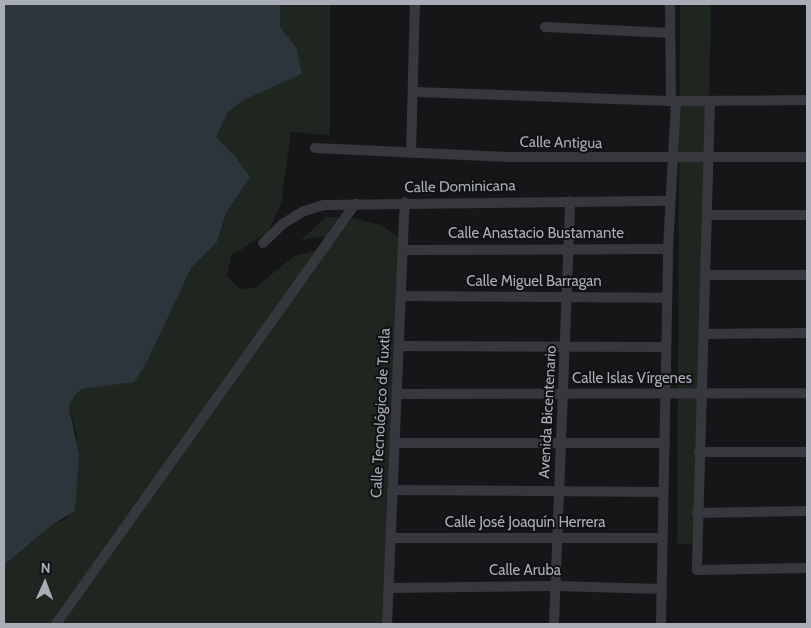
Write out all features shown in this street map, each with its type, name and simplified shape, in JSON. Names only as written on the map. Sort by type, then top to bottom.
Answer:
[{"type":"street","points":[[411,153],[415,4]]},
{"type":"street","points":[[661,624],[661,492],[665,443],[668,249],[674,101],[670,4]]},
{"type":"street","points":[[546,27],[670,33]]},
{"type":"street","points":[[414,92],[674,101],[807,100]]},
{"type":"street","points":[[710,101],[704,334],[700,394],[697,570],[807,568]]},
{"type":"street","name":"Calle Antigua","points":[[315,148],[411,153],[672,159],[807,157]]},
{"type":"street","name":"Calle Dominicana","points":[[263,243],[284,223],[304,211],[324,205],[405,202],[670,200]]},
{"type":"street","name":"Avenida Bicentenario","points":[[554,624],[567,346],[570,201]]},
{"type":"street","name":"Calle Tecnológico de Tuxtla","points":[[387,624],[405,202]]},
{"type":"street","points":[[56,624],[355,204]]},
{"type":"street","points":[[707,215],[807,215]]},
{"type":"street","name":"Calle Anastacio Bustamante","points":[[404,250],[668,249]]},
{"type":"street","points":[[706,275],[807,275]]},
{"type":"street","name":"Calle Miguel Barragan","points":[[401,296],[667,298]]},
{"type":"street","points":[[704,334],[807,333]]},
{"type":"street","points":[[399,346],[666,347]]},
{"type":"street","name":"Calle Islas Vírgenes","points":[[397,394],[564,395],[807,392]]},
{"type":"street","points":[[395,443],[665,443]]},
{"type":"street","points":[[699,452],[807,452]]},
{"type":"street","points":[[392,490],[661,492]]},
{"type":"street","points":[[698,513],[807,511]]},
{"type":"street","name":"Calle José Joaquín Herrera","points":[[391,538],[660,538]]},
{"type":"street","name":"Calle Aruba","points":[[389,588],[556,586],[661,588]]},
{"type":"shaded area","points":[[4,4],[280,4],[280,27],[297,48],[302,74],[246,99],[228,112],[216,137],[235,156],[250,177],[226,213],[217,242],[192,267],[146,364],[134,382],[82,389],[75,395],[69,407],[79,455],[75,511],[52,525],[4,565]]},
{"type":"shaded area","points":[[280,4],[330,4],[330,135],[291,132],[281,204],[268,232],[231,256],[227,276],[240,289],[255,288],[294,256],[319,250],[325,236],[301,240],[326,217],[349,217],[381,225],[400,239],[383,624],[4,624],[4,565],[52,525],[68,518],[77,435],[69,407],[82,389],[95,387],[146,364],[193,266],[217,242],[226,213],[250,177],[235,156],[216,137],[228,112],[246,99],[302,74],[297,48],[280,27]]},
{"type":"shaded area","points":[[680,4],[711,4],[700,544],[677,544]]}]
